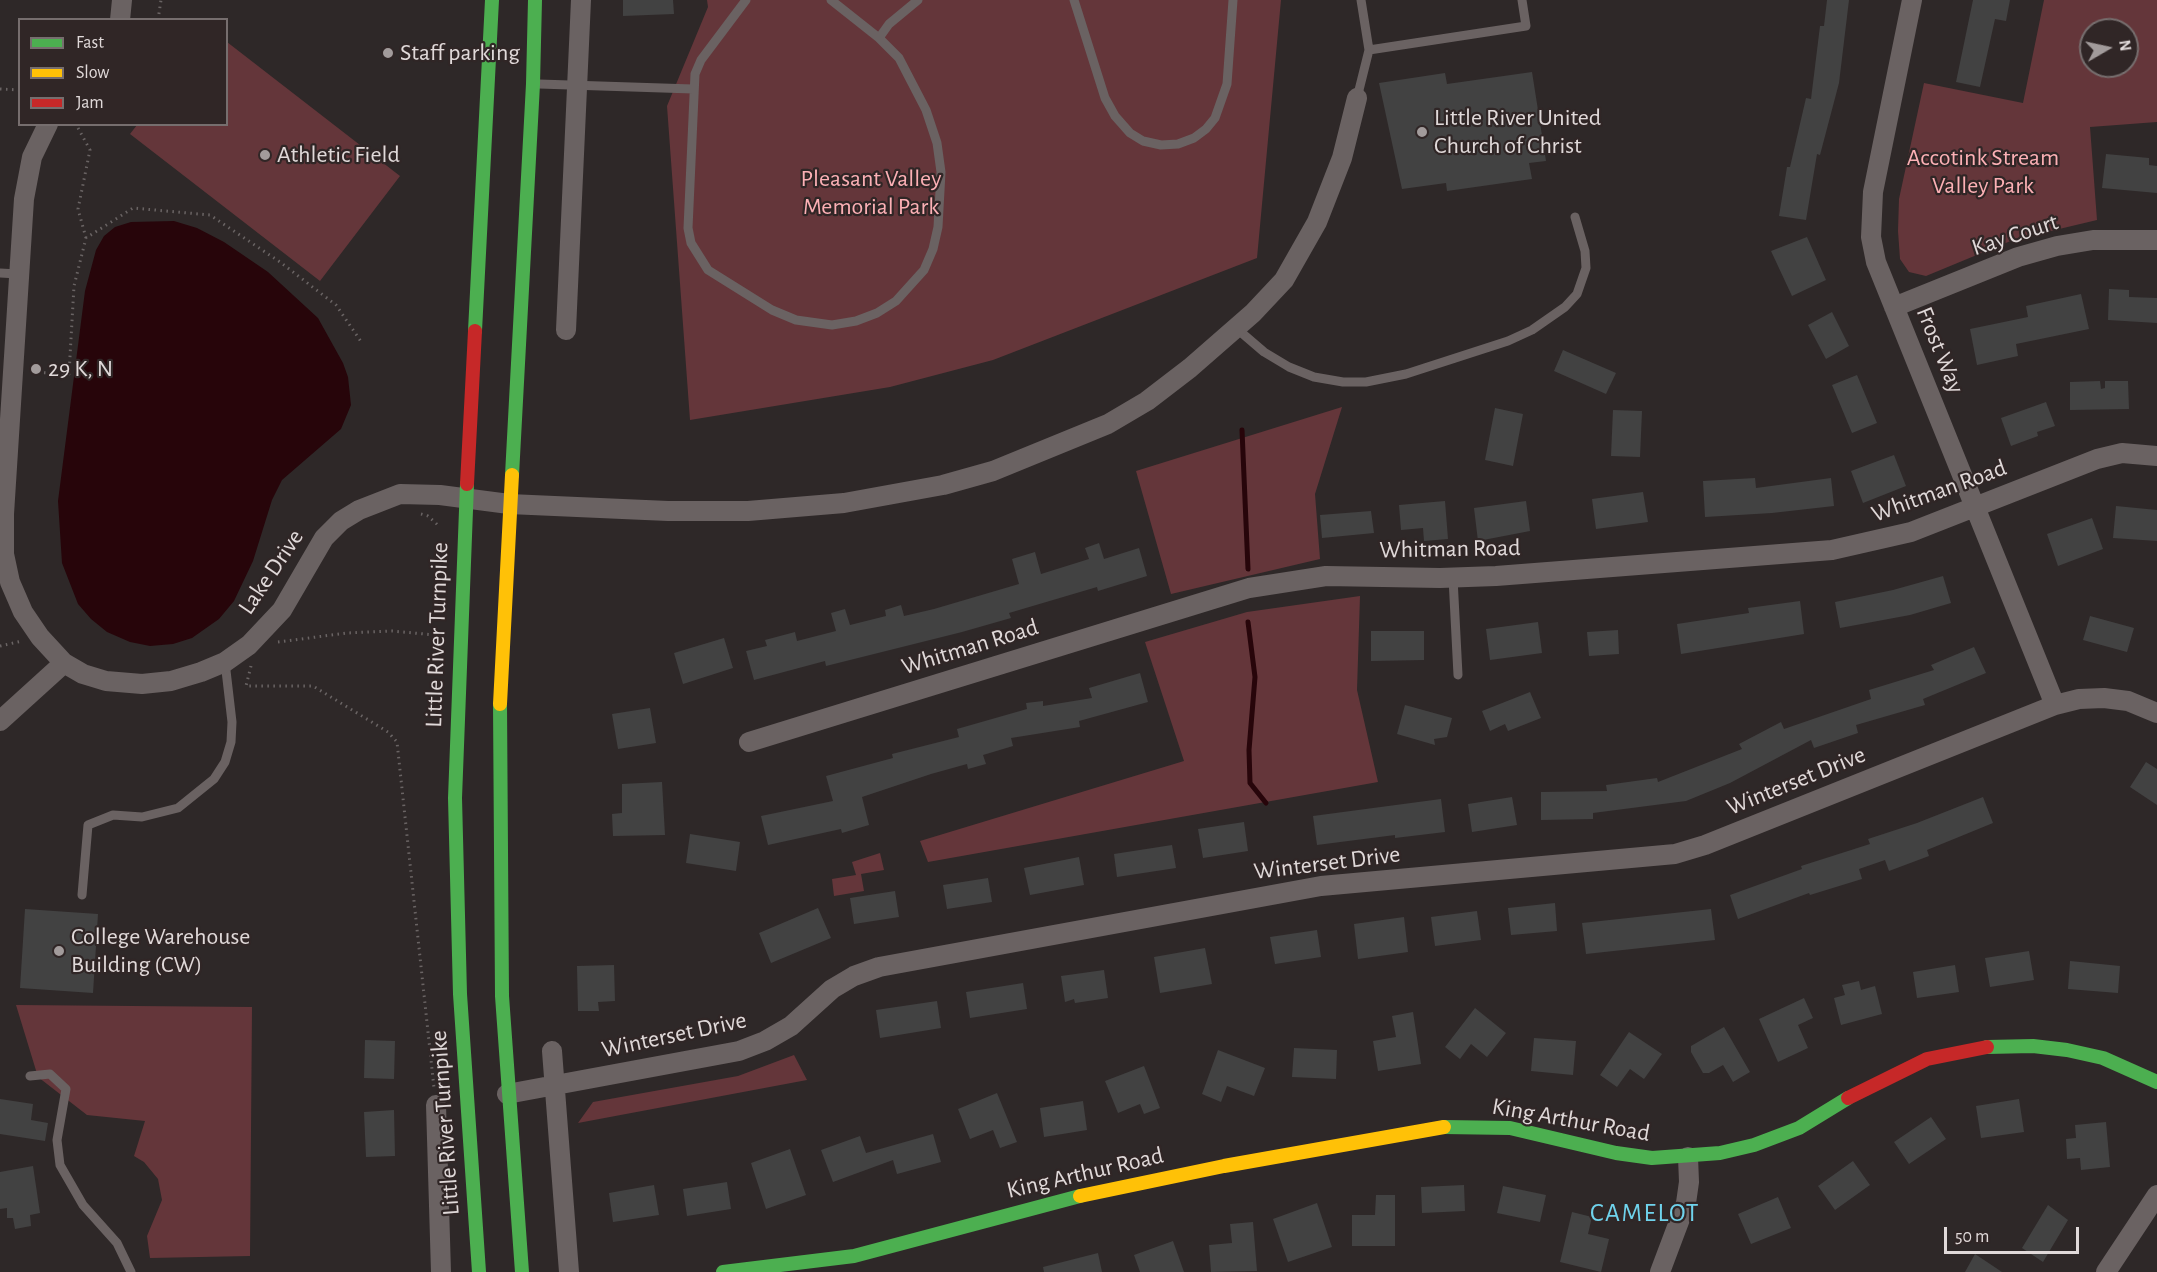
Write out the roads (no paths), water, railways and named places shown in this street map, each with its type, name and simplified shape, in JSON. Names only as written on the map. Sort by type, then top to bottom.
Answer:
[{"type":"main road","name":"Little River Turnpike","points":[[479,1272],[467,1121],[456,898],[457,698],[465,498],[478,310],[492,0]]},
{"type":"main road","points":[[522,1272],[507,1094],[500,927],[500,686],[533,84],[535,0]]},
{"type":"main road","name":"King Arthur Road","points":[[723,1272],[854,1256],[1071,1198],[1224,1166],[1433,1128],[1472,1126],[1510,1128],[1616,1154],[1652,1158],[1688,1157],[1754,1145],[1799,1128],[1892,1073],[1927,1059],[1958,1051],[1995,1046],[2033,1046],[2067,1050],[2103,1058],[2157,1082]]},
{"type":"main road","name":"King Arthur Road","points":[[821,1272],[854,1256]]},
{"type":"street","points":[[120,18],[122,0]]},
{"type":"street","points":[[566,330],[579,86],[581,0]]},
{"type":"street","name":"Frost Way","points":[[1912,0],[1870,212],[1871,237],[1876,262],[2055,705]]},
{"type":"street","name":"Lake Drive","points":[[47,126],[32,157],[9,274],[13,371],[4,554],[10,582],[23,612],[40,637],[64,663],[83,674],[106,681],[142,684],[171,681],[225,662],[249,645],[282,610],[324,538],[341,521],[379,501],[400,494],[465,498],[509,504],[668,511],[748,511],[844,503],[943,485],[1044,452],[1108,424],[1147,401],[1190,368],[1236,328],[1284,280],[1317,222],[1342,158],[1357,98]]},
{"type":"street","name":"Kay Court","points":[[1894,307],[2018,257],[2057,246],[2092,240],[2157,240]]},
{"type":"street","name":"Whitman Road","points":[[749,742],[1249,588],[1326,576],[1453,578],[1832,550],[1911,532],[2097,459],[2121,453],[2157,456]]},
{"type":"street","points":[[0,721],[64,663]]},
{"type":"street","name":"Winterset Drive","points":[[507,1094],[739,1051],[765,1041],[791,1026],[832,989],[855,976],[879,967],[1321,886],[1675,854],[1705,845],[2055,705],[2079,699],[2104,698],[2127,701],[2157,713]]},
{"type":"street","points":[[552,1051],[569,1272]]},
{"type":"street","points":[[436,1105],[441,1272]]},
{"type":"street","points":[[1660,1272],[1686,1203],[1689,1182],[1688,1157]]},
{"type":"street","points":[[2106,1272],[2157,1195]]},
{"type":"lane","points":[[746,0],[701,60],[695,74],[688,228],[691,243],[698,258],[718,277],[772,310],[796,320],[825,325],[856,321],[877,313],[896,301],[924,270],[933,249],[941,198],[941,172],[937,142],[926,111],[905,68],[879,38],[831,0]]},
{"type":"lane","points":[[879,38],[889,24],[918,0]]},
{"type":"lane","points":[[1074,0],[1105,98],[1115,116],[1130,133],[1143,141],[1161,145],[1179,144],[1194,138],[1215,118],[1227,84],[1233,0]]},
{"type":"lane","points":[[1357,98],[1369,50],[1361,0]]},
{"type":"lane","points":[[1369,50],[1526,26],[1522,0]]},
{"type":"lane","points":[[533,84],[693,89]]},
{"type":"lane","points":[[1236,328],[1264,352],[1289,367],[1314,377],[1343,382],[1366,382],[1406,374],[1508,341],[1532,330],[1565,308],[1577,294],[1586,268],[1585,251],[1575,217]]},
{"type":"lane","points":[[1453,578],[1458,675]]},
{"type":"lane","points":[[82,895],[88,825],[113,815],[141,816],[178,808],[198,795],[214,779],[225,762],[231,742],[232,722],[225,662]]},
{"type":"lane","points":[[30,1076],[50,1074],[66,1089],[57,1140],[60,1165],[83,1205],[117,1243],[131,1272]]},
{"type":"waterway","points":[[1242,430],[1248,569]]},
{"type":"waterway","points":[[1248,622],[1255,677],[1249,750],[1250,783],[1266,803]]},
{"type":"place","name":"Staff parking","points":[[388,53]]},
{"type":"place","name":"Little River United Church of Christ","points":[[1422,132]]},
{"type":"place","name":"Athletic Field","points":[[265,155]]},
{"type":"place","name":"29 K, N","points":[[36,369]]},
{"type":"place","name":"College Warehouse Building (CW)","points":[[59,951]]},
{"type":"district","name":"CAMELOT","points":[[1645,1213]]},
{"type":"park label","name":"Accotink Stream Valley Park","points":[[1983,172]]},
{"type":"park label","name":"Pleasant Valley Memorial Park","points":[[871,193]]}]
